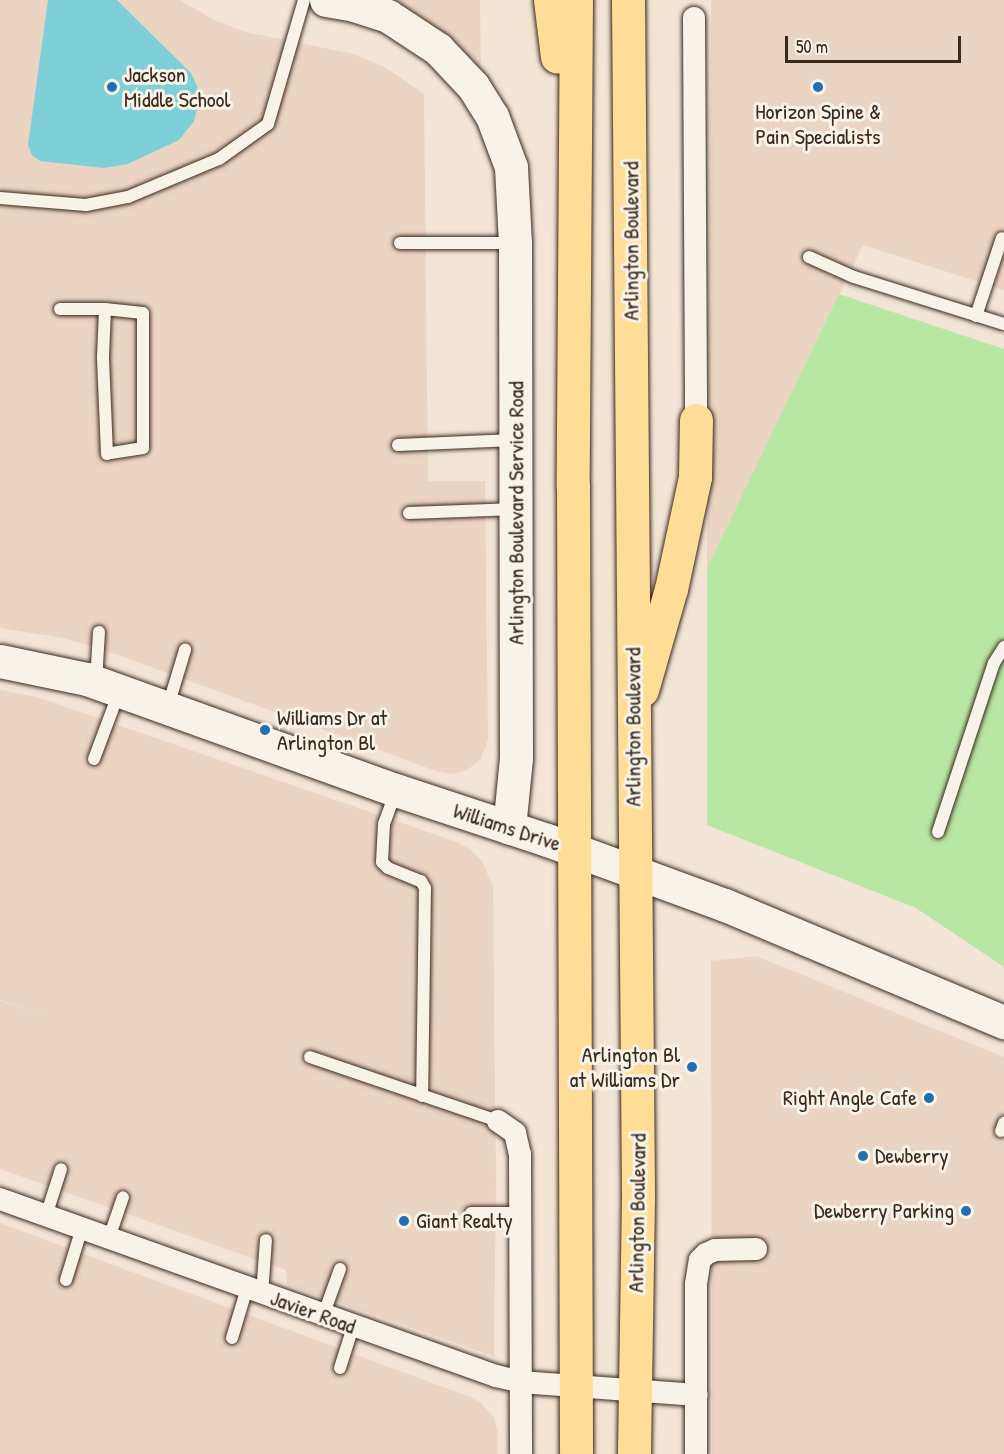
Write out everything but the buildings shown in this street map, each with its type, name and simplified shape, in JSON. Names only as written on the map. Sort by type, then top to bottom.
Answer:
[{"type":"main road","points":[[550,0],[562,102],[573,277]]},
{"type":"main road","points":[[576,0],[573,277],[576,1454]]},
{"type":"main road","name":"Arlington Boulevard","points":[[628,0],[631,199],[632,720],[638,1198],[634,1454]]},
{"type":"main road","points":[[631,199],[649,0]]},
{"type":"main road","points":[[632,720],[671,589],[695,477],[696,420]]},
{"type":"street","name":"Arlington Boulevard Service Road","points":[[326,0],[354,5],[388,16],[438,49],[457,66],[473,86],[503,142],[511,167],[515,243],[516,758],[509,828]]},
{"type":"street","points":[[694,18],[696,420]]},
{"type":"street","name":"Williams Drive","points":[[0,661],[38,666],[108,686],[396,790],[575,850],[726,905],[1004,1022]]},
{"type":"street","points":[[498,1121],[515,1133],[519,1142],[521,1454]]},
{"type":"street","name":"Javier Road","points":[[0,1199],[468,1368],[521,1382],[697,1395]]},
{"type":"street","points":[[696,1454],[696,1284],[700,1260],[715,1250],[756,1249]]},
{"type":"lane","points":[[0,198],[86,205],[128,197],[219,159],[268,124],[304,0]]},
{"type":"lane","points":[[976,316],[1002,238]]},
{"type":"lane","points":[[400,243],[515,243]]},
{"type":"lane","points":[[809,256],[854,277],[1004,324]]},
{"type":"lane","points":[[60,309],[105,309],[142,313],[143,448],[107,454],[103,357],[105,309]]},
{"type":"lane","points":[[398,445],[515,440]]},
{"type":"lane","points":[[409,513],[516,509]]},
{"type":"lane","points":[[94,759],[108,686],[99,632]]},
{"type":"lane","points":[[938,832],[994,663],[1004,647]]},
{"type":"lane","points":[[168,708],[185,650]]},
{"type":"lane","points":[[396,790],[384,824],[382,862],[388,868],[421,881],[425,888],[422,1096]]},
{"type":"lane","points":[[310,1057],[498,1121]]},
{"type":"lane","points":[[46,1216],[61,1169]]},
{"type":"lane","points":[[109,1238],[123,1197]]},
{"type":"lane","points":[[471,1213],[520,1213]]},
{"type":"lane","points":[[66,1280],[82,1228]]},
{"type":"lane","points":[[232,1338],[255,1291],[266,1240]]},
{"type":"lane","points":[[323,1316],[340,1269]]},
{"type":"lane","points":[[340,1368],[353,1327]]},
{"type":"shaded area","points":[[0,0],[180,0],[214,20],[245,32],[354,54],[386,68],[424,94],[428,481],[485,481],[488,740],[480,760],[467,770],[452,774],[436,771],[99,648],[63,638],[0,628]]},
{"type":"shaded area","points":[[374,0],[480,0],[481,75]]},
{"type":"shaded area","points":[[711,0],[1004,0],[1004,290],[863,245],[707,568]]},
{"type":"shaded area","points":[[0,690],[37,697],[457,842],[471,850],[482,861],[493,887],[496,1179],[494,1356],[287,1285],[286,1270],[0,1169],[0,1001],[50,1018],[0,1000]]},
{"type":"shaded area","points":[[756,956],[1004,1057],[1004,1454],[712,1454],[711,961]]},
{"type":"shaded area","points":[[0,1223],[470,1397],[481,1403],[494,1418],[498,1432],[498,1454],[0,1454]]},
{"type":"green space","points":[[839,294],[1004,349],[1004,967],[916,908],[707,825],[707,568]]},
{"type":"water","points":[[48,0],[117,0],[191,73],[197,86],[198,104],[194,121],[179,140],[128,164],[104,168],[40,161],[32,155],[28,145]]},
{"type":"place","name":"Jackson Middle School","points":[[112,87]]},
{"type":"place","name":"Horizon Spine & Pain Specialists","points":[[818,87]]},
{"type":"place","name":"Williams Dr at Arlington Bl","points":[[265,730]]},
{"type":"place","name":"Arlington Bl at Williams Dr","points":[[692,1067]]},
{"type":"place","name":"Right Angle Cafe","points":[[929,1098]]},
{"type":"place","name":"Dewberry","points":[[863,1156]]},
{"type":"place","name":"Dewberry Parking","points":[[966,1211]]},
{"type":"place","name":"Giant Realty","points":[[404,1221]]}]
